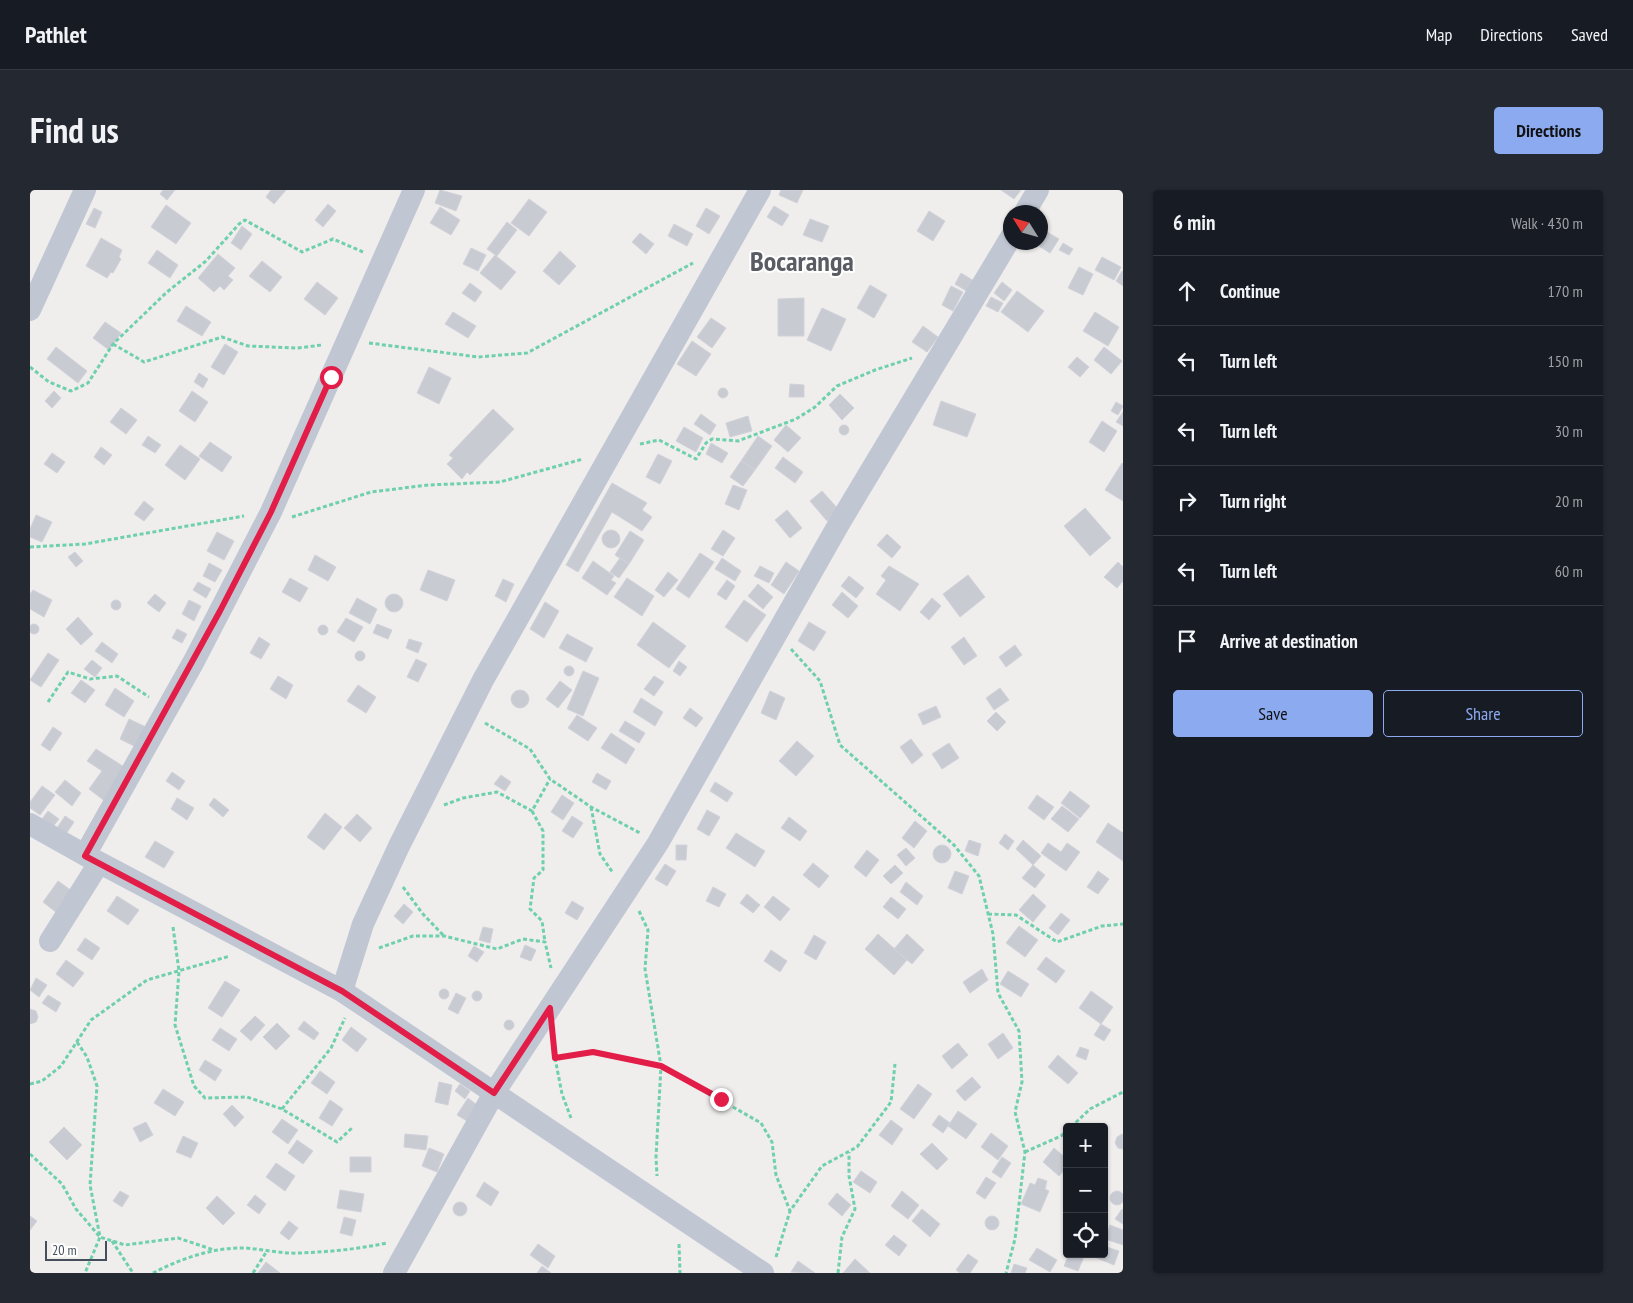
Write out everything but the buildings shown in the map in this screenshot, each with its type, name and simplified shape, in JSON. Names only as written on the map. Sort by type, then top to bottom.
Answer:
[{"type":"street","points":[[30,310],[35,283],[85,190]]},
{"type":"street","points":[[50,941],[267,519],[414,190]]},
{"type":"street","points":[[342,991],[363,924],[413,817],[466,713],[760,190]]},
{"type":"street","points":[[1029,205],[1038,190]]},
{"type":"street","points":[[394,1273],[494,1093],[658,843],[776,634],[1003,249]]},
{"type":"street","points":[[30,824],[170,901],[342,991],[660,1204],[768,1269]]},
{"type":"path","points":[[30,367],[49,382],[71,391],[88,383],[113,344],[167,292],[206,262],[239,224],[245,220],[302,252],[333,239],[383,260]]},
{"type":"path","points":[[113,344],[144,362],[222,337],[248,346],[297,348],[364,343],[478,357],[527,353],[660,283],[700,259]]},
{"type":"path","points":[[30,547],[85,544],[267,519],[371,492],[428,485],[500,482],[614,450],[660,440],[696,459],[706,442],[712,439],[738,441],[796,418],[815,407],[837,386],[875,370],[944,348]]},
{"type":"path","points":[[776,634],[820,681],[840,745],[896,796],[954,844],[979,876],[992,934],[998,993],[1019,1032],[1022,1082],[1015,1112],[1025,1152],[1015,1238],[1006,1273]]},
{"type":"path","points":[[48,702],[68,672],[90,679],[116,676],[150,698],[180,687]]},
{"type":"path","points":[[466,713],[530,748],[550,779],[591,807],[658,843]]},
{"type":"path","points":[[532,811],[550,779]]},
{"type":"path","points":[[413,817],[463,798],[497,792],[532,811],[543,831],[542,870],[534,878],[530,909],[542,921],[554,1002],[555,1058],[562,1094],[572,1121]]},
{"type":"path","points":[[591,807],[600,854],[611,871],[628,889],[648,930],[644,969],[661,1066],[656,1157],[660,1204]]},
{"type":"path","points":[[389,867],[422,913],[444,936]]},
{"type":"path","points":[[170,901],[179,971],[175,1025],[194,1086],[205,1098],[247,1097],[282,1109],[337,1142],[352,1128]]},
{"type":"path","points":[[988,914],[1016,915],[1057,942],[1102,926],[1123,924]]},
{"type":"path","points":[[352,958],[413,936],[444,936],[497,949],[523,939],[545,942]]},
{"type":"path","points":[[30,1084],[42,1081],[61,1066],[91,1020],[147,980],[258,947]]},
{"type":"path","points":[[282,1109],[331,1048],[345,1019],[342,991]]},
{"type":"path","points":[[77,1042],[87,1057],[97,1086],[90,1185],[100,1237],[86,1273]]},
{"type":"path","points":[[555,1058],[593,1052],[661,1066],[761,1123],[772,1142],[776,1174],[790,1211]]},
{"type":"path","points":[[768,1269],[781,1246],[790,1211],[822,1166],[857,1147],[891,1102],[895,1064]]},
{"type":"path","points":[[1075,1123],[1090,1109],[1123,1092]]},
{"type":"path","points":[[1025,1152],[1063,1134]]},
{"type":"path","points":[[838,1273],[842,1237],[855,1209],[849,1176],[848,1152]]},
{"type":"path","points":[[30,1154],[62,1184],[76,1209],[100,1237],[125,1245],[178,1238],[214,1250]]},
{"type":"path","points":[[153,1273],[214,1250],[243,1248],[297,1253],[352,1250],[414,1237]]},
{"type":"path","points":[[112,1241],[134,1273]]},
{"type":"path","points":[[253,1273],[267,1250]]},
{"type":"district","name":"Bocaranga","points":[[802,260]]},
{"type":"route","points":[[331,377],[271,512],[187,674],[85,856],[342,991],[494,1093],[550,1008],[555,1058],[593,1052],[661,1066],[721,1099]]}]
